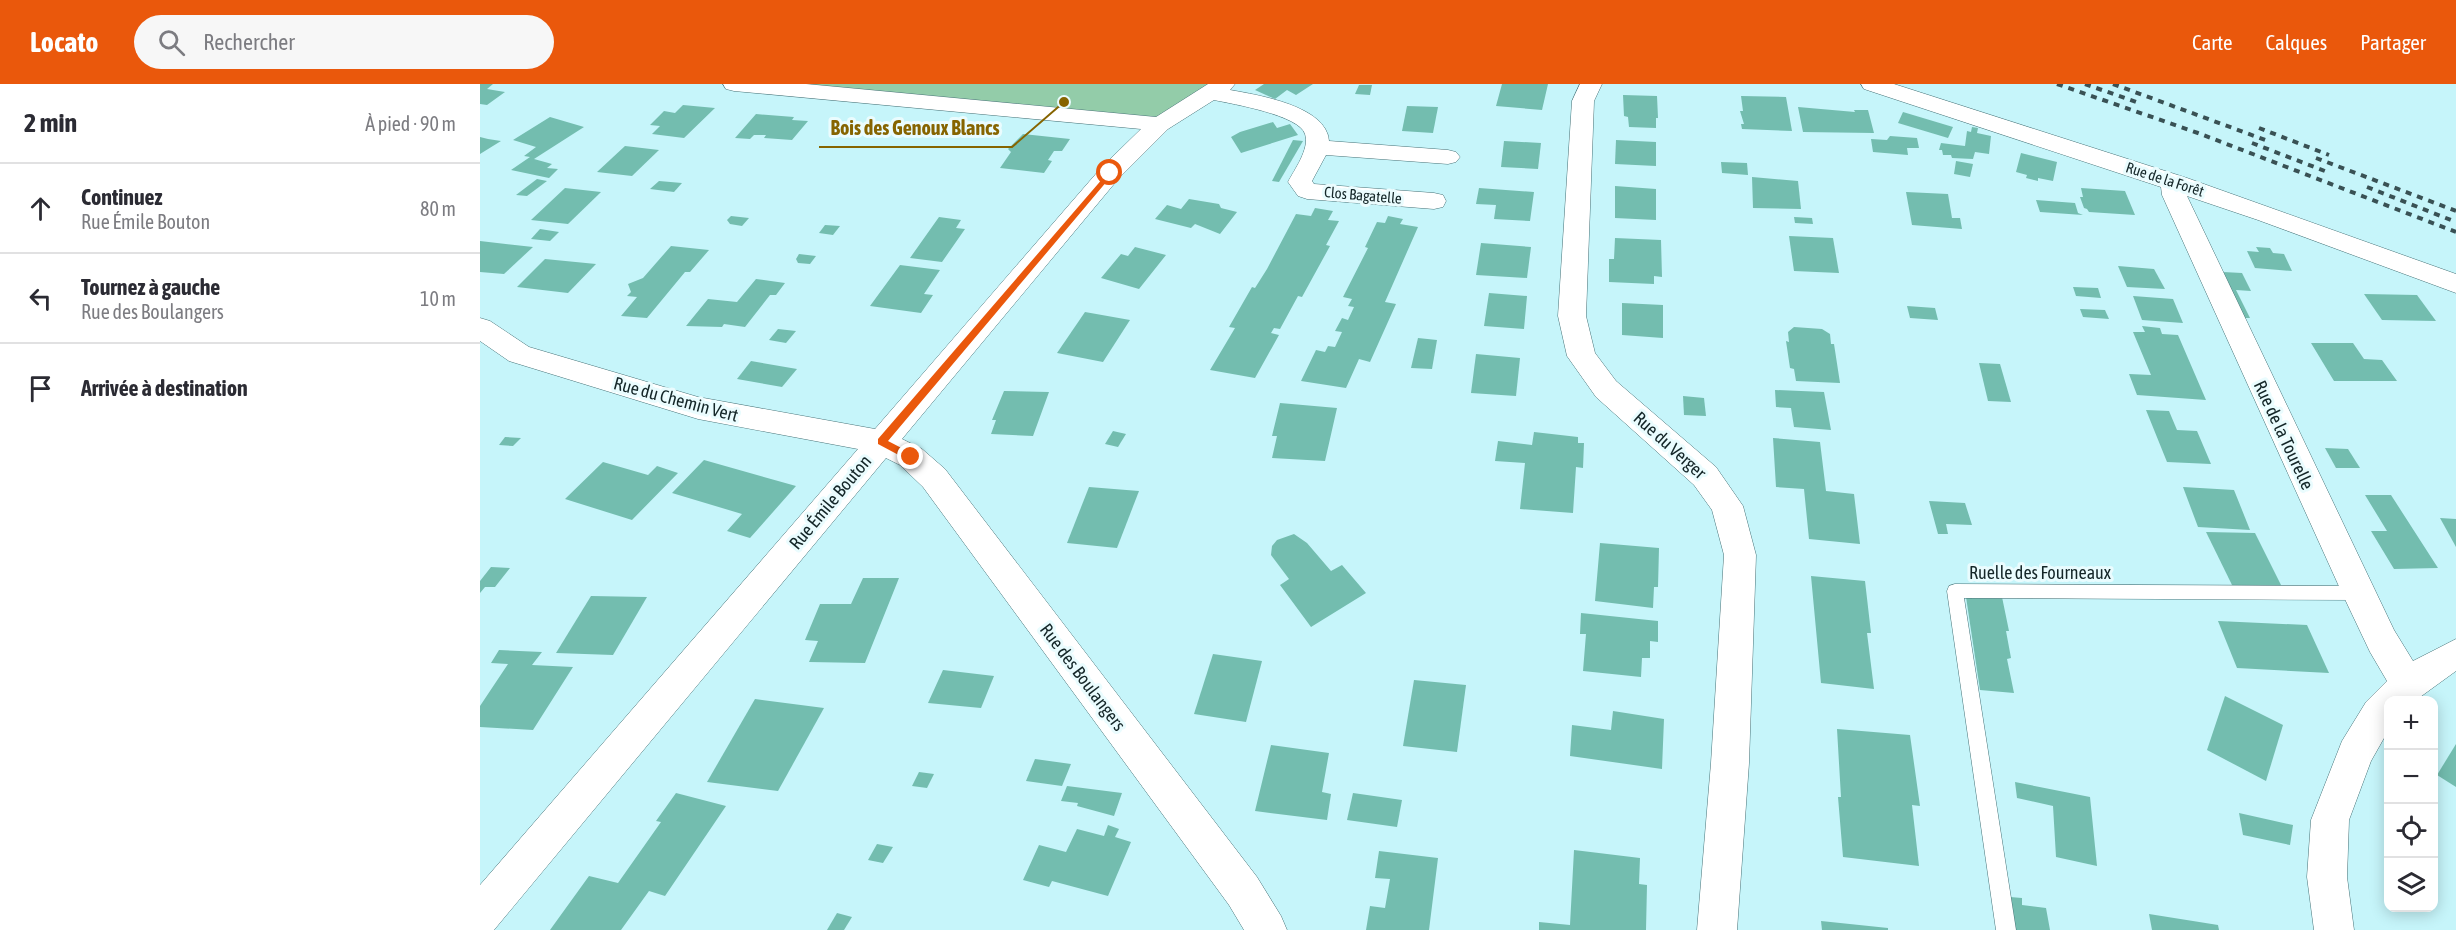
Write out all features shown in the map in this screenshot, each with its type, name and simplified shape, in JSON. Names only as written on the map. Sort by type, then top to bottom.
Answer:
[{"type":"street","points":[[734,84],[1160,124]]},
{"type":"street","name":"Rue du Verger","points":[[1591,84],[1583,101],[1572,316],[1581,356],[1606,389],[1705,476],[1726,507],[1740,555],[1730,763],[1718,930]]},
{"type":"street","name":"Rue de la Forêt","points":[[1872,84],[2178,183],[2456,284]]},
{"type":"street","points":[[1217,88],[1298,116],[1311,124],[1314,129],[1317,135],[1316,147],[1448,157]]},
{"type":"street","name":"Rue Émile Bouton","points":[[480,916],[1110,173],[1160,124],[1217,88]]},
{"type":"street","name":"Clos Bagatelle","points":[[1316,147],[1300,182],[1307,191],[1434,201]]},
{"type":"street","name":"Rue de la Tourelle","points":[[2178,183],[2173,188],[2174,195],[2382,641],[2396,696]]},
{"type":"street","name":"Rue du Chemin Vert","points":[[480,328],[519,354],[698,408],[881,442]]},
{"type":"street","name":"Rue des Boulangers","points":[[881,442],[911,457],[934,478],[1243,891],[1267,930]]},
{"type":"street","points":[[2396,696],[2435,664],[2456,654]]},
{"type":"street","points":[[2334,930],[2327,878],[2330,820],[2355,753],[2384,709]]},
{"type":"lane","name":"Ruelle des Fourneaux","points":[[2006,930],[1955,591],[2359,593]]},
{"type":"green space","points":[[760,84],[1224,84],[1160,124]]},
{"type":"building","points":[[480,84],[493,84],[487,89],[505,92],[487,105],[480,104]]},
{"type":"building","points":[[1264,84],[1313,84],[1296,95],[1287,90],[1275,99],[1255,90]]},
{"type":"building","points":[[1502,84],[1548,84],[1542,110],[1496,106]]},
{"type":"building","points":[[1359,85],[1372,85],[1370,95],[1355,94]]},
{"type":"building","points":[[1623,95],[1657,96],[1656,128],[1629,127],[1628,117],[1624,116]]},
{"type":"building","points":[[1741,96],[1786,97],[1792,131],[1742,129],[1741,124],[1744,124],[1740,111],[1743,111]]},
{"type":"building","points":[[683,105],[715,108],[684,138],[652,134],[660,126],[650,125],[664,111],[675,113]]},
{"type":"building","points":[[1407,106],[1438,107],[1433,133],[1402,131]]},
{"type":"building","points":[[1798,107],[1855,112],[1854,110],[1868,110],[1874,133],[1803,132]]},
{"type":"building","points":[[1903,112],[1953,127],[1948,138],[1898,123]]},
{"type":"building","points":[[756,114],[794,117],[792,120],[808,121],[792,140],[764,138],[766,135],[754,135],[750,139],[735,138]]},
{"type":"building","points":[[550,117],[584,127],[534,159],[552,164],[547,168],[558,169],[549,178],[511,170],[530,157],[524,156],[536,147],[513,140]]},
{"type":"building","points":[[1273,122],[1277,128],[1290,124],[1298,135],[1241,153],[1231,137],[1240,132]]},
{"type":"building","points":[[1972,127],[1978,128],[1977,133],[1991,136],[1989,154],[1975,152],[1973,159],[1943,155],[1942,150],[1939,150],[1941,143],[1965,146],[1967,131],[1971,132]]},
{"type":"building","points":[[1023,134],[1070,139],[1062,151],[1054,151],[1048,160],[1052,161],[1044,173],[1000,168],[1011,152],[1008,149]]},
{"type":"building","points":[[1890,136],[1917,138],[1919,148],[1907,148],[1908,155],[1873,152],[1871,139],[1887,140]]},
{"type":"building","points":[[480,137],[488,139],[501,141],[480,154]]},
{"type":"building","points":[[1293,140],[1303,141],[1279,182],[1272,181]]},
{"type":"building","points":[[1616,140],[1656,142],[1656,166],[1615,164]]},
{"type":"building","points":[[1504,141],[1541,143],[1538,169],[1501,167]]},
{"type":"building","points":[[625,146],[659,150],[632,176],[597,172]]},
{"type":"building","points":[[2021,153],[2057,162],[2053,181],[2038,178],[2038,181],[2016,172]]},
{"type":"building","points":[[1956,161],[1973,164],[1970,177],[1954,174]]},
{"type":"building","points":[[1721,162],[1747,163],[1748,175],[1722,173]]},
{"type":"building","points":[[1752,177],[1798,181],[1801,209],[1753,208]]},
{"type":"building","points":[[537,179],[547,181],[527,196],[516,195]]},
{"type":"building","points":[[659,181],[682,183],[674,192],[650,189]]},
{"type":"building","points":[[1615,186],[1656,189],[1656,220],[1615,218]]},
{"type":"building","points":[[565,188],[601,192],[568,224],[531,220]]},
{"type":"building","points":[[1479,188],[1534,192],[1530,221],[1494,219],[1496,205],[1476,204]]},
{"type":"building","points":[[2081,188],[2125,191],[2135,215],[2089,212],[2084,208],[2080,197],[2083,197]]},
{"type":"building","points":[[1906,192],[1948,194],[1952,218],[1960,218],[1962,229],[1912,225]]},
{"type":"building","points":[[1189,199],[1219,204],[1221,208],[1237,212],[1220,234],[1195,224],[1191,228],[1155,219],[1167,205],[1181,209]]},
{"type":"building","points":[[2036,200],[2075,203],[2078,213],[2083,215],[2040,212]]},
{"type":"building","points":[[1315,208],[1333,211],[1328,220],[1339,221],[1326,245],[1330,246],[1302,297],[1298,296],[1280,329],[1274,328],[1271,333],[1279,335],[1255,378],[1210,370],[1235,328],[1229,327],[1252,287],[1255,288],[1267,269],[1296,214],[1311,216]]},
{"type":"building","points":[[731,216],[749,218],[742,226],[730,224],[727,220]]},
{"type":"building","points":[[1388,216],[1403,219],[1400,224],[1418,227],[1385,302],[1396,304],[1370,362],[1359,359],[1346,388],[1301,381],[1316,350],[1325,352],[1328,346],[1335,347],[1342,332],[1335,331],[1342,318],[1348,320],[1354,307],[1348,306],[1352,299],[1343,297],[1368,248],[1365,247],[1377,222],[1385,223]]},
{"type":"building","points":[[939,217],[961,220],[956,228],[965,229],[942,262],[910,258]]},
{"type":"building","points":[[1794,217],[1812,218],[1813,224],[1795,223]]},
{"type":"building","points":[[825,225],[840,226],[833,235],[819,233]]},
{"type":"building","points":[[540,229],[559,232],[550,241],[531,239]]},
{"type":"building","points":[[1789,236],[1833,238],[1839,273],[1794,271]]},
{"type":"building","points":[[1615,238],[1661,240],[1662,277],[1654,276],[1654,284],[1609,282],[1609,259],[1614,259]]},
{"type":"building","points":[[480,241],[533,247],[504,274],[480,272]]},
{"type":"building","points":[[1481,243],[1531,247],[1527,278],[1476,275]]},
{"type":"building","points":[[671,246],[709,250],[690,272],[685,272],[647,318],[621,316],[637,297],[627,296],[631,292],[628,284],[643,278]]},
{"type":"building","points":[[1135,247],[1166,255],[1139,289],[1101,278],[1121,254],[1128,256]]},
{"type":"building","points":[[2256,247],[2270,248],[2273,253],[2284,254],[2292,271],[2255,268],[2247,251],[2259,252]]},
{"type":"building","points":[[799,254],[816,256],[810,264],[798,263],[796,259]]},
{"type":"building","points":[[545,259],[596,264],[568,293],[517,287]]},
{"type":"building","points":[[900,265],[940,270],[924,294],[933,295],[921,313],[870,306]]},
{"type":"building","points":[[2118,266],[2154,269],[2165,289],[2127,287]]},
{"type":"building","points":[[2223,272],[2242,273],[2251,291],[2236,290],[2250,318],[2244,318]]},
{"type":"building","points":[[756,279],[785,283],[776,295],[770,295],[745,327],[724,324],[722,327],[686,326],[708,299],[737,302]]},
{"type":"building","points":[[2073,287],[2098,288],[2101,298],[2076,296]]},
{"type":"building","points":[[1489,293],[1527,296],[1524,329],[1484,326]]},
{"type":"building","points":[[2364,294],[2417,295],[2436,321],[2382,320]]},
{"type":"building","points":[[2133,296],[2173,299],[2183,323],[2142,320]]},
{"type":"building","points":[[1622,303],[1663,305],[1663,338],[1622,335]]},
{"type":"building","points":[[1907,306],[1935,308],[1938,320],[1910,318]]},
{"type":"building","points":[[2080,309],[2105,310],[2109,319],[2083,317]]},
{"type":"building","points":[[1085,312],[1130,320],[1103,362],[1057,353]]},
{"type":"building","points":[[2142,326],[2160,328],[2162,334],[2178,335],[2206,400],[2137,395],[2129,374],[2151,375],[2133,332],[2145,332]]},
{"type":"building","points":[[1794,327],[1822,329],[1830,334],[1831,344],[1834,344],[1840,383],[1796,381],[1794,369],[1790,368],[1786,341],[1789,342],[1788,332]]},
{"type":"building","points":[[778,329],[796,331],[786,343],[769,340]]},
{"type":"building","points":[[1418,338],[1437,340],[1432,369],[1411,368]]},
{"type":"building","points":[[2311,343],[2353,343],[2364,359],[2382,360],[2397,381],[2334,381]]},
{"type":"building","points":[[1476,354],[1520,358],[1516,396],[1471,393]]},
{"type":"building","points":[[751,361],[797,369],[782,387],[737,379]]},
{"type":"building","points":[[1979,363],[2000,364],[2011,402],[1988,401]]},
{"type":"building","points":[[1775,390],[1824,392],[1831,430],[1794,427],[1791,408],[1776,407]]},
{"type":"building","points":[[1004,391],[1049,392],[1033,436],[991,434],[996,420],[992,420]]},
{"type":"building","points":[[1683,396],[1704,398],[1706,416],[1684,415]]},
{"type":"building","points":[[1280,403],[1337,408],[1325,461],[1272,458],[1277,436],[1272,436]]},
{"type":"building","points":[[2146,410],[2169,411],[2177,430],[2197,431],[2211,464],[2167,462]]},
{"type":"building","points":[[1113,431],[1126,434],[1118,447],[1105,444]]},
{"type":"building","points":[[1534,432],[1578,437],[1578,443],[1584,443],[1583,468],[1576,467],[1573,513],[1520,509],[1525,463],[1495,461],[1498,441],[1532,445]]},
{"type":"building","points":[[505,437],[521,438],[513,446],[499,445]]},
{"type":"building","points":[[1773,438],[1820,442],[1826,491],[1854,494],[1860,544],[1809,539],[1804,489],[1776,487]]},
{"type":"building","points":[[2325,448],[2348,449],[2360,468],[2336,468]]},
{"type":"building","points":[[704,460],[796,486],[750,538],[727,531],[742,514],[672,493]]},
{"type":"building","points":[[603,462],[648,475],[657,466],[678,473],[632,520],[565,499]]},
{"type":"building","points":[[1089,487],[1139,491],[1117,548],[1067,543]]},
{"type":"building","points":[[2183,487],[2234,490],[2250,530],[2198,527]]},
{"type":"building","points":[[2365,495],[2391,495],[2438,568],[2394,569],[2371,531],[2387,531]]},
{"type":"building","points":[[1929,501],[1965,503],[1972,525],[1946,524],[1948,534],[1938,534]]},
{"type":"building","points":[[2440,518],[2456,519],[2456,547]]},
{"type":"building","points":[[2206,532],[2255,533],[2282,587],[2233,587]]},
{"type":"building","points":[[1294,534],[1307,543],[1331,571],[1342,565],[1366,593],[1311,627],[1280,585],[1289,579],[1271,555],[1272,546],[1277,540]]},
{"type":"building","points":[[1600,543],[1659,548],[1658,587],[1654,587],[1653,608],[1595,601]]},
{"type":"building","points":[[491,567],[510,568],[495,587],[485,587],[480,593],[480,581]]},
{"type":"building","points":[[1811,576],[1865,581],[1871,633],[1867,633],[1874,689],[1821,683]]},
{"type":"building","points":[[863,578],[899,578],[865,663],[809,662],[818,641],[805,640],[820,604],[851,604]]},
{"type":"building","points":[[591,596],[647,597],[613,655],[556,653]]},
{"type":"building","points":[[1966,597],[2002,597],[2009,631],[2006,631],[2011,658],[2007,659],[2014,693],[1980,690]]},
{"type":"building","points":[[1581,613],[1658,621],[1658,642],[1650,641],[1650,658],[1642,658],[1641,677],[1583,671],[1586,634],[1580,634]]},
{"type":"building","points":[[2218,621],[2307,625],[2329,673],[2237,668]]},
{"type":"building","points":[[499,650],[542,652],[532,665],[573,667],[533,730],[480,727],[480,706],[508,664],[491,663]]},
{"type":"building","points":[[1213,654],[1262,661],[1246,722],[1194,714]]},
{"type":"building","points":[[943,670],[994,676],[981,708],[928,703]]},
{"type":"building","points":[[1414,680],[1466,685],[1457,752],[1403,746]]},
{"type":"building","points":[[2225,696],[2283,725],[2266,781],[2207,750]]},
{"type":"building","points":[[755,699],[824,708],[778,791],[707,782]]},
{"type":"building","points":[[1613,711],[1664,719],[1662,769],[1570,756],[1572,725],[1611,730]]},
{"type":"building","points":[[1837,729],[1910,735],[1920,806],[1912,805],[1919,866],[1843,857],[1838,797],[1841,797]]},
{"type":"building","points":[[2456,744],[2456,787],[2438,776]]},
{"type":"building","points":[[1271,745],[1329,753],[1322,792],[1331,794],[1327,820],[1255,811]]},
{"type":"building","points":[[1035,759],[1071,764],[1062,786],[1026,781]]},
{"type":"building","points":[[919,772],[934,774],[927,788],[912,786]]},
{"type":"building","points":[[2015,782],[2090,797],[2097,866],[2056,857],[2053,806],[2017,798]]},
{"type":"building","points":[[1067,786],[1122,793],[1114,816],[1077,806],[1078,803],[1061,801]]},
{"type":"building","points":[[676,793],[726,806],[665,896],[649,891],[621,930],[550,930],[589,876],[618,883],[661,822],[656,821]]},
{"type":"building","points":[[1353,793],[1402,800],[1397,827],[1347,820]]},
{"type":"building","points":[[2239,813],[2293,825],[2290,845],[2243,835]]},
{"type":"building","points":[[1108,825],[1119,829],[1115,837],[1131,842],[1108,896],[1052,881],[1049,887],[1023,880],[1039,845],[1066,852],[1077,829],[1104,836]]},
{"type":"building","points":[[877,844],[893,847],[883,863],[868,860]]},
{"type":"building","points":[[1574,850],[1640,858],[1639,884],[1647,885],[1646,930],[1539,930],[1539,922],[1570,925]]},
{"type":"building","points":[[1379,851],[1438,858],[1429,930],[1366,930],[1370,906],[1385,908],[1390,879],[1375,878]]},
{"type":"building","points":[[2010,897],[2022,898],[2022,905],[2046,908],[2050,930],[2015,930]]},
{"type":"building","points":[[837,913],[852,917],[844,930],[827,930]]},
{"type":"building","points":[[2149,914],[2218,925],[2219,930],[2152,930]]},
{"type":"building","points":[[1821,921],[1888,928],[1888,930],[1822,930]]},
{"type":"railway","points":[[2057,84],[2198,133],[2456,232]]},
{"type":"railway","points":[[2085,84],[2136,102]]},
{"type":"railway","points":[[2113,84],[2268,141]]},
{"type":"railway","points":[[2259,128],[2329,155]]},
{"type":"railway","points":[[2252,143],[2330,173]]},
{"type":"railway","points":[[2316,158],[2456,211]]},
{"type":"railway","points":[[2367,187],[2456,222]]},
{"type":"place","name":"Bois des Genoux Blancs","points":[[1064,102]]},
{"type":"route","points":[[911,457],[881,442],[1110,173]]}]
